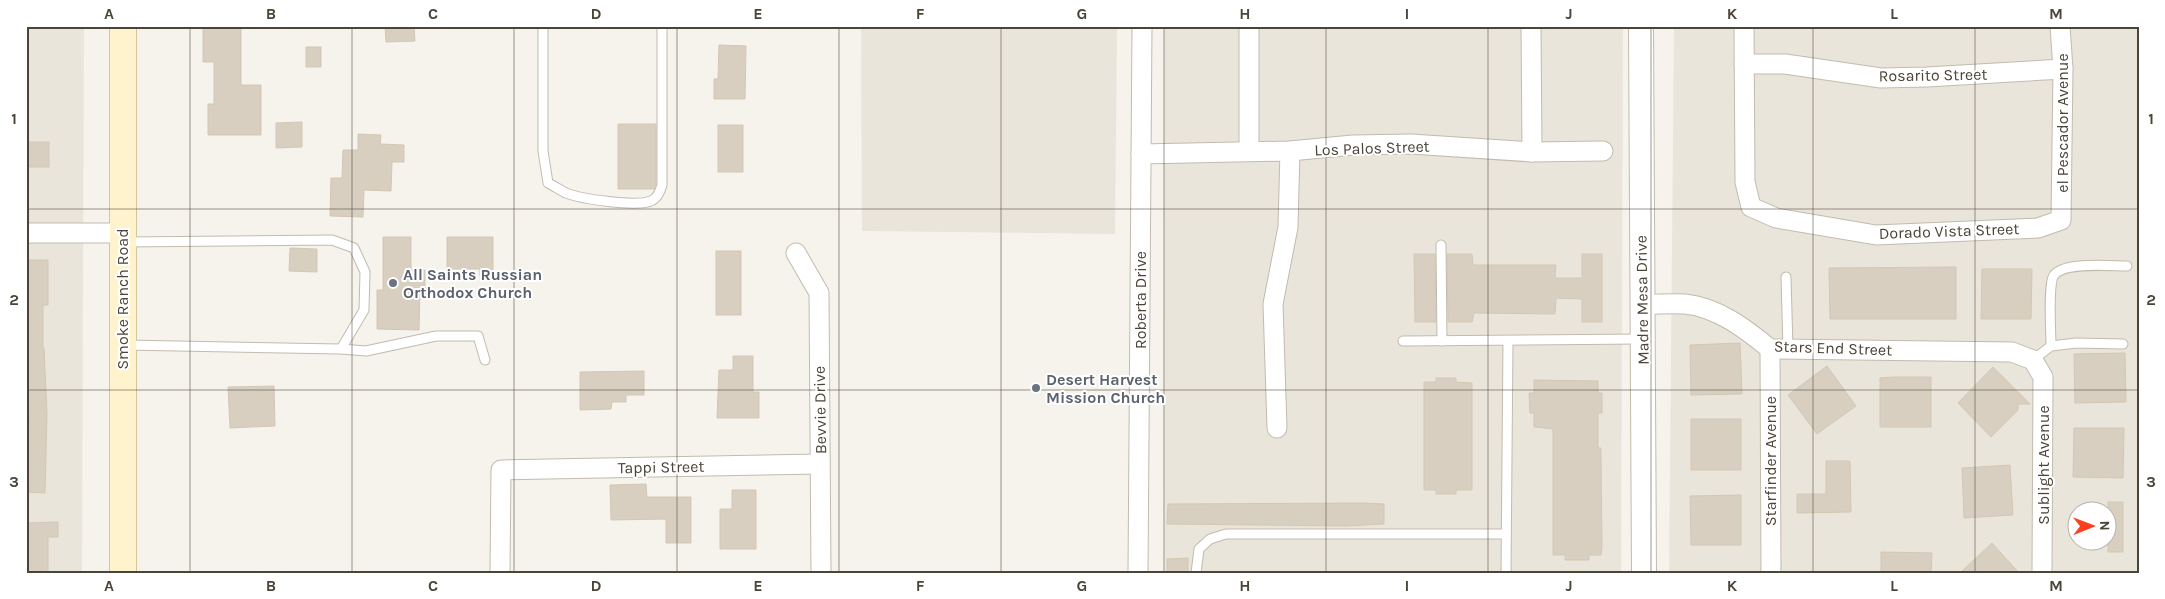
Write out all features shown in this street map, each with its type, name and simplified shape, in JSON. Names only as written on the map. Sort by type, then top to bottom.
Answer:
[{"type":"main road","name":"Smoke Ranch Road","points":[[122,573],[123,26]]},
{"type":"street","name":"Roberta Drive","points":[[1138,573],[1142,26]]},
{"type":"street","points":[[1248,26],[1249,151]]},
{"type":"street","points":[[1531,26],[1532,152]]},
{"type":"street","name":"Madre Mesa Drive","points":[[1641,26],[1644,573]]},
{"type":"street","points":[[1744,26],[1744,64]]},
{"type":"street","name":"el Pescador Avenue","points":[[2060,26],[2064,70],[2061,220]]},
{"type":"street","name":"Rosarito Street","points":[[1744,64],[1785,64],[1881,78],[1926,78],[2064,70]]},
{"type":"street","name":"Dorado Vista Street","points":[[1744,64],[1745,182],[1751,207],[1776,218],[1876,235],[2038,228],[2061,220]]},
{"type":"street","name":"Los Palos Street","points":[[1141,154],[1290,151],[1411,144],[1532,152],[1603,151]]},
{"type":"street","points":[[1276,428],[1273,304],[1288,227],[1290,151]]},
{"type":"street","points":[[26,233],[122,238]]},
{"type":"street","name":"Bevvie Drive","points":[[796,253],[819,293],[821,573]]},
{"type":"street","name":"Stars End Street","points":[[1642,304],[1686,304],[1723,316],[1779,349],[2012,352],[2033,360]]},
{"type":"street","name":"Starfinder Avenue","points":[[1771,573],[1779,349]]},
{"type":"street","name":"Sublight Avenue","points":[[2033,360],[2043,378],[2042,573]]},
{"type":"street","name":"Tappi Street","points":[[500,573],[501,470],[820,464]]},
{"type":"lane","points":[[543,26],[543,151],[548,183],[565,193],[582,198],[632,203],[652,201],[659,194],[662,185],[662,26]]},
{"type":"lane","points":[[122,238],[332,240],[354,248],[364,272],[364,310],[340,349]]},
{"type":"lane","points":[[1441,245],[1442,341]]},
{"type":"lane","points":[[2051,346],[2051,293],[2053,277],[2058,271],[2070,266],[2127,266]]},
{"type":"lane","points":[[1779,349],[1786,277]]},
{"type":"lane","points":[[122,346],[366,351],[436,336],[478,336],[485,360]]},
{"type":"lane","points":[[1403,341],[1642,339]]},
{"type":"lane","points":[[1506,573],[1508,340]]},
{"type":"lane","points":[[2033,360],[2051,346],[2123,344]]},
{"type":"lane","points":[[1196,573],[1199,549],[1210,539],[1226,534],[1506,534]]},
{"type":"shaded area","points":[[26,26],[84,26],[82,573],[26,573]]},
{"type":"shaded area","points":[[861,26],[1117,26],[1115,234],[862,231]]},
{"type":"shaded area","points":[[1164,26],[1623,26],[1621,573],[1165,573]]},
{"type":"shaded area","points":[[1674,26],[2139,26],[2139,573],[1669,573]]},
{"type":"building","points":[[203,26],[241,26],[241,85],[261,85],[261,135],[208,135],[208,104],[214,104],[214,62],[203,62]]},
{"type":"building","points":[[385,26],[414,26],[415,41],[386,42]]},
{"type":"building","points":[[719,45],[746,46],[745,99],[714,99],[714,79],[718,79]]},
{"type":"building","points":[[306,47],[321,47],[321,67],[306,67]]},
{"type":"building","points":[[302,122],[302,147],[276,148],[276,123]]},
{"type":"building","points":[[618,124],[656,124],[656,184],[654,189],[618,189]]},
{"type":"building","points":[[718,125],[743,125],[743,172],[718,172]]},
{"type":"building","points":[[358,134],[381,135],[380,144],[404,145],[404,162],[392,162],[391,191],[364,190],[363,217],[330,216],[331,178],[342,178],[343,150],[358,150]]},
{"type":"building","points":[[26,142],[49,142],[49,167],[26,167]]},
{"type":"building","points":[[383,237],[411,237],[411,270],[425,270],[425,289],[420,288],[419,330],[377,329],[377,290],[383,290]]},
{"type":"building","points":[[447,237],[493,237],[493,276],[480,276],[480,269],[447,269]]},
{"type":"building","points":[[290,248],[317,249],[317,272],[289,271]]},
{"type":"building","points":[[716,251],[741,251],[741,315],[716,315]]},
{"type":"building","points":[[1414,254],[1435,254],[1436,322],[1415,322]]},
{"type":"building","points":[[1447,254],[1472,254],[1473,265],[1556,265],[1555,278],[1582,278],[1582,254],[1602,254],[1602,322],[1582,322],[1582,299],[1556,298],[1555,314],[1474,313],[1472,322],[1448,322]]},
{"type":"building","points":[[26,260],[48,260],[48,305],[43,305],[43,348],[47,414],[45,493],[26,492],[26,445],[28,445],[29,414],[26,415]]},
{"type":"building","points":[[1956,267],[1956,319],[1830,319],[1829,268]]},
{"type":"building","points":[[1982,269],[2032,269],[2031,319],[1981,319]]},
{"type":"building","points":[[1740,343],[1742,394],[1691,395],[1690,345]]},
{"type":"building","points":[[2125,353],[2126,402],[2075,403],[2074,354]]},
{"type":"building","points":[[733,356],[753,356],[753,392],[759,392],[759,418],[717,418],[719,370],[733,370]]},
{"type":"building","points":[[1827,366],[1856,406],[1817,434],[1788,395]]},
{"type":"building","points":[[1993,367],[2030,404],[2018,404],[2018,410],[1991,437],[1958,403]]},
{"type":"building","points":[[644,371],[644,395],[626,395],[626,402],[612,402],[611,409],[580,410],[580,372]]},
{"type":"building","points":[[1931,377],[1931,427],[1880,427],[1880,378]]},
{"type":"building","points":[[1436,378],[1456,378],[1456,382],[1472,383],[1472,490],[1456,490],[1456,494],[1436,494],[1436,490],[1424,490],[1424,382],[1436,382]]},
{"type":"building","points":[[1534,380],[1598,381],[1598,393],[1602,393],[1602,413],[1598,413],[1598,448],[1601,448],[1602,547],[1601,555],[1589,555],[1589,560],[1565,560],[1565,555],[1553,555],[1553,429],[1534,427],[1534,413],[1530,413],[1529,393],[1534,393]]},
{"type":"building","points":[[274,386],[275,426],[230,428],[228,387]]},
{"type":"building","points":[[1691,419],[1741,419],[1741,470],[1691,470]]},
{"type":"building","points":[[2074,428],[2124,428],[2123,478],[2073,477]]},
{"type":"building","points":[[1826,461],[1850,461],[1851,512],[1797,513],[1797,494],[1826,494]]},
{"type":"building","points":[[2010,465],[2013,515],[1964,518],[1962,468]]},
{"type":"building","points":[[646,484],[647,497],[691,497],[691,543],[666,543],[666,519],[611,520],[610,485]]},
{"type":"building","points":[[732,490],[756,490],[756,549],[720,549],[720,509],[732,509]]},
{"type":"building","points":[[1741,495],[1741,545],[1691,545],[1690,496]]},
{"type":"building","points":[[2118,502],[2123,502],[2123,552],[2118,552]]},
{"type":"building","points":[[1168,504],[1384,504],[1384,524],[1346,526],[1167,524]]},
{"type":"building","points":[[58,522],[58,537],[48,537],[48,573],[26,573],[26,523]]},
{"type":"building","points":[[1992,543],[2019,573],[1960,573]]},
{"type":"building","points":[[1881,552],[1932,553],[1931,573],[1881,573]]},
{"type":"building","points":[[1188,558],[1188,573],[1167,573],[1167,559]]},
{"type":"place","name":"All Saints Russian Orthodox Church","points":[[393,283]]},
{"type":"place","name":"Desert Harvest Mission Church","points":[[1036,388]]}]
